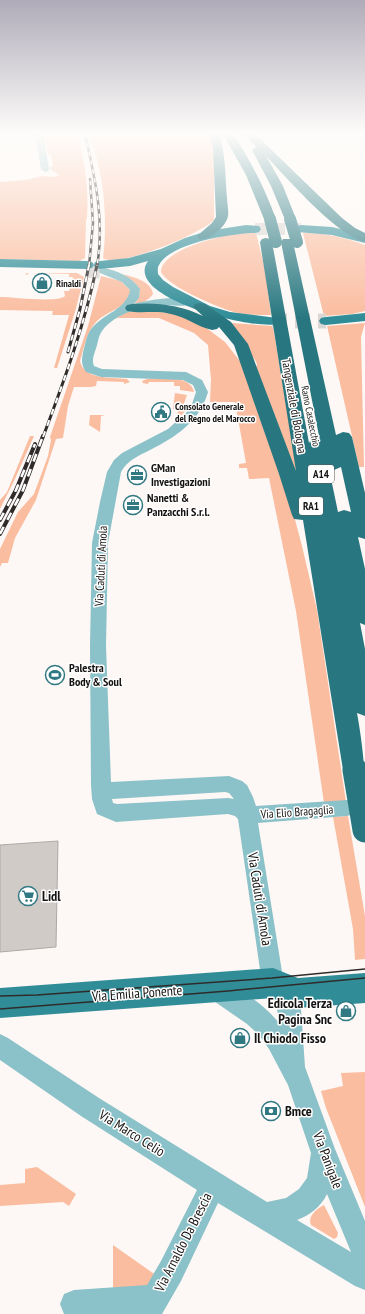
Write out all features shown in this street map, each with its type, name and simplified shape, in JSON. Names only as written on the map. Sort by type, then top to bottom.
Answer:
[{"type":"highway","points":[[204,236],[216,226],[222,217],[221,195]]},
{"type":"highway","name":"Tangenziale di Bologna","points":[[255,195],[278,230],[365,533]]},
{"type":"highway","name":"Ramo Casalecchio","points":[[262,195],[278,230],[283,267],[365,707]]},
{"type":"highway","name":"Ramo Casalecchio","points":[[268,195],[278,230],[365,617]]},
{"type":"highway","name":"Tangenziale di Bologna","points":[[276,195],[278,230],[334,641],[365,830]]},
{"type":"highway","points":[[312,195],[350,231],[365,239]]},
{"type":"highway","points":[[194,304],[220,320],[239,339],[299,508],[334,641]]},
{"type":"highway","points":[[125,311],[161,307],[174,309],[192,315],[214,327],[232,340],[247,360]]},
{"type":"main road","points":[[101,269],[165,252],[204,236],[226,231],[332,231],[365,239]]},
{"type":"main road","points":[[159,283],[151,273],[151,266],[156,258],[165,252]]},
{"type":"main road","points":[[0,263],[87,267],[0,268]]},
{"type":"main road","points":[[101,269],[131,274],[159,283],[194,304],[236,318],[272,321]]},
{"type":"main road","points":[[326,321],[365,317]]},
{"type":"main road","points":[[273,983],[292,991],[298,1002],[365,988]]},
{"type":"main road","name":"Via Emilia Ponente","points":[[0,1003],[273,983]]},
{"type":"street","name":"Via Caduti di Amola","points":[[101,269],[126,280],[135,289],[134,298],[125,311]]},
{"type":"street","name":"Via Caduti di Amola","points":[[146,304],[161,295],[163,290],[159,283]]},
{"type":"street","name":"Via Caduti di Amola","points":[[194,304],[172,301],[146,304],[108,318],[96,331],[86,360],[90,368],[97,372],[186,376],[198,383],[202,392],[196,408],[184,424],[119,462],[114,472],[109,491],[101,534],[99,555],[98,646],[102,805],[107,810],[116,813],[228,806],[240,808],[247,815],[273,983]]},
{"type":"street","name":"Via Elio Bragaglia","points":[[247,815],[347,808]]},
{"type":"street","name":"Via Panigale","points":[[214,987],[242,1005],[260,1020],[273,1034],[293,1066],[323,1149],[365,1254]]},
{"type":"street","name":"Via Panigale","points":[[293,1066],[290,1042],[298,1002]]},
{"type":"street","name":"Via Marco Celio","points":[[0,1046],[90,1107],[213,1184],[365,1276]]},
{"type":"street","points":[[266,1216],[292,1211],[304,1204],[312,1195],[322,1175],[323,1149]]},
{"type":"street","name":"Via Arnaldo Da Brescia","points":[[74,1304],[150,1307],[171,1271],[213,1184]]},
{"type":"shaded area","points":[[0,195],[87,195],[85,258],[79,261],[0,259]]},
{"type":"shaded area","points":[[214,195],[214,220],[178,241],[125,259],[112,260],[103,258],[105,227],[104,196]]},
{"type":"shaded area","points":[[238,233],[256,233],[265,269],[271,315],[252,315],[227,310],[183,290],[165,278],[161,272],[164,264],[170,257],[181,251],[193,245],[218,237]]},
{"type":"shaded area","points":[[303,233],[334,236],[365,245],[365,311],[352,314],[324,316]]},
{"type":"shaded area","points":[[29,273],[77,273],[84,277],[75,312],[57,368],[54,368],[69,315],[52,315],[53,311],[0,310],[0,297],[45,299],[61,298],[65,296],[64,291],[69,291],[73,277],[69,277],[69,274]]},
{"type":"shaded area","points":[[121,274],[145,282],[152,289],[153,294],[145,301],[134,305],[138,299],[138,286]]},
{"type":"shaded area","points":[[101,276],[121,281],[131,291],[130,296],[122,305],[101,317],[97,321],[86,340],[80,361],[87,372],[92,375],[127,379],[130,382],[124,384],[124,382],[97,381],[96,386],[74,387],[68,406],[63,438],[56,439],[36,500],[15,538],[8,563],[2,563],[0,567],[0,549],[18,512],[34,494],[48,456],[51,440],[50,437],[88,326]]},
{"type":"shaded area","points":[[141,310],[180,314],[205,327],[225,342],[243,365],[293,512],[302,546],[317,610],[346,802],[324,803],[296,611],[269,478],[249,479],[247,468],[239,468],[239,464],[246,463],[235,402],[210,402],[211,380],[208,345],[194,333],[159,318],[115,319],[127,312]]},
{"type":"shaded area","points":[[231,323],[273,326],[298,478],[255,369],[257,365],[256,361]]},
{"type":"shaded area","points":[[365,323],[361,337],[364,467],[359,467],[327,326]]},
{"type":"shaded area","points":[[167,378],[181,380],[187,382],[194,392],[180,390],[180,386],[174,386],[174,382],[143,383],[142,381],[147,379]]},
{"type":"shaded area","points":[[175,393],[187,395],[182,409],[186,410],[181,416],[177,416],[178,410],[173,409]]},
{"type":"shaded area","points":[[90,415],[105,415],[101,416],[100,432],[89,425]]},
{"type":"shaded area","points":[[30,436],[34,436],[0,509],[0,500],[7,492]]},
{"type":"shaded area","points":[[348,816],[365,916],[365,959],[355,960],[353,929],[333,817]]},
{"type":"shaded area","points":[[365,1072],[365,1207],[326,1108],[321,1091],[343,1086],[341,1073]]},
{"type":"shaded area","points":[[37,1167],[76,1194],[69,1206],[63,1202],[0,1206],[0,1185],[25,1183],[25,1169]]},
{"type":"shaded area","points":[[324,1205],[338,1233],[337,1237],[334,1239],[311,1225],[310,1222],[310,1219],[318,1208]]},
{"type":"shaded area","points":[[113,1245],[160,1278],[156,1285],[113,1291]]},
{"type":"building","name":"Lidl","points":[[58,841],[56,947],[0,952],[0,845]]},
{"type":"building","name":"Edicola Terza Pagina Snc","points":[[339,1006],[350,1006],[353,1019],[342,1020]]},
{"type":"tunnel","points":[[255,229],[301,229]]},
{"type":"tunnel","points":[[86,270],[100,271]]},
{"type":"tunnel","points":[[272,321],[326,321]]},
{"type":"tram line","points":[[0,996],[37,995],[272,978],[365,969]]},
{"type":"tram line","points":[[0,1009],[228,991],[365,978]]},
{"type":"railway","points":[[89,266],[93,223],[91,195]]},
{"type":"railway","points":[[97,195],[100,233],[97,266]]},
{"type":"railway","points":[[68,352],[80,309],[89,265]]},
{"type":"railway","points":[[43,437],[80,331],[97,265]]},
{"type":"railway","points":[[0,534],[23,490],[43,436]]},
{"type":"railway","points":[[0,520],[16,490],[35,444]]},
{"type":"place","name":"Rinaldi","points":[[42,283]]},
{"type":"place","name":"Consolato Generale del Regno del Marocco","points":[[161,412]]},
{"type":"place","name":"GMan Investigazioni","points":[[137,475]]},
{"type":"place","name":"Nanetti & Panzacchi S.r.l.","points":[[133,505]]},
{"type":"place","name":"Palestra Body & Soul","points":[[55,675]]},
{"type":"place","name":"Lidl","points":[[28,896]]},
{"type":"place","name":"Edicola Terza Pagina Snc","points":[[346,1011]]},
{"type":"place","name":"Il Chiodo Fisso","points":[[240,1038]]},
{"type":"place","name":"Bmce","points":[[271,1111]]}]
